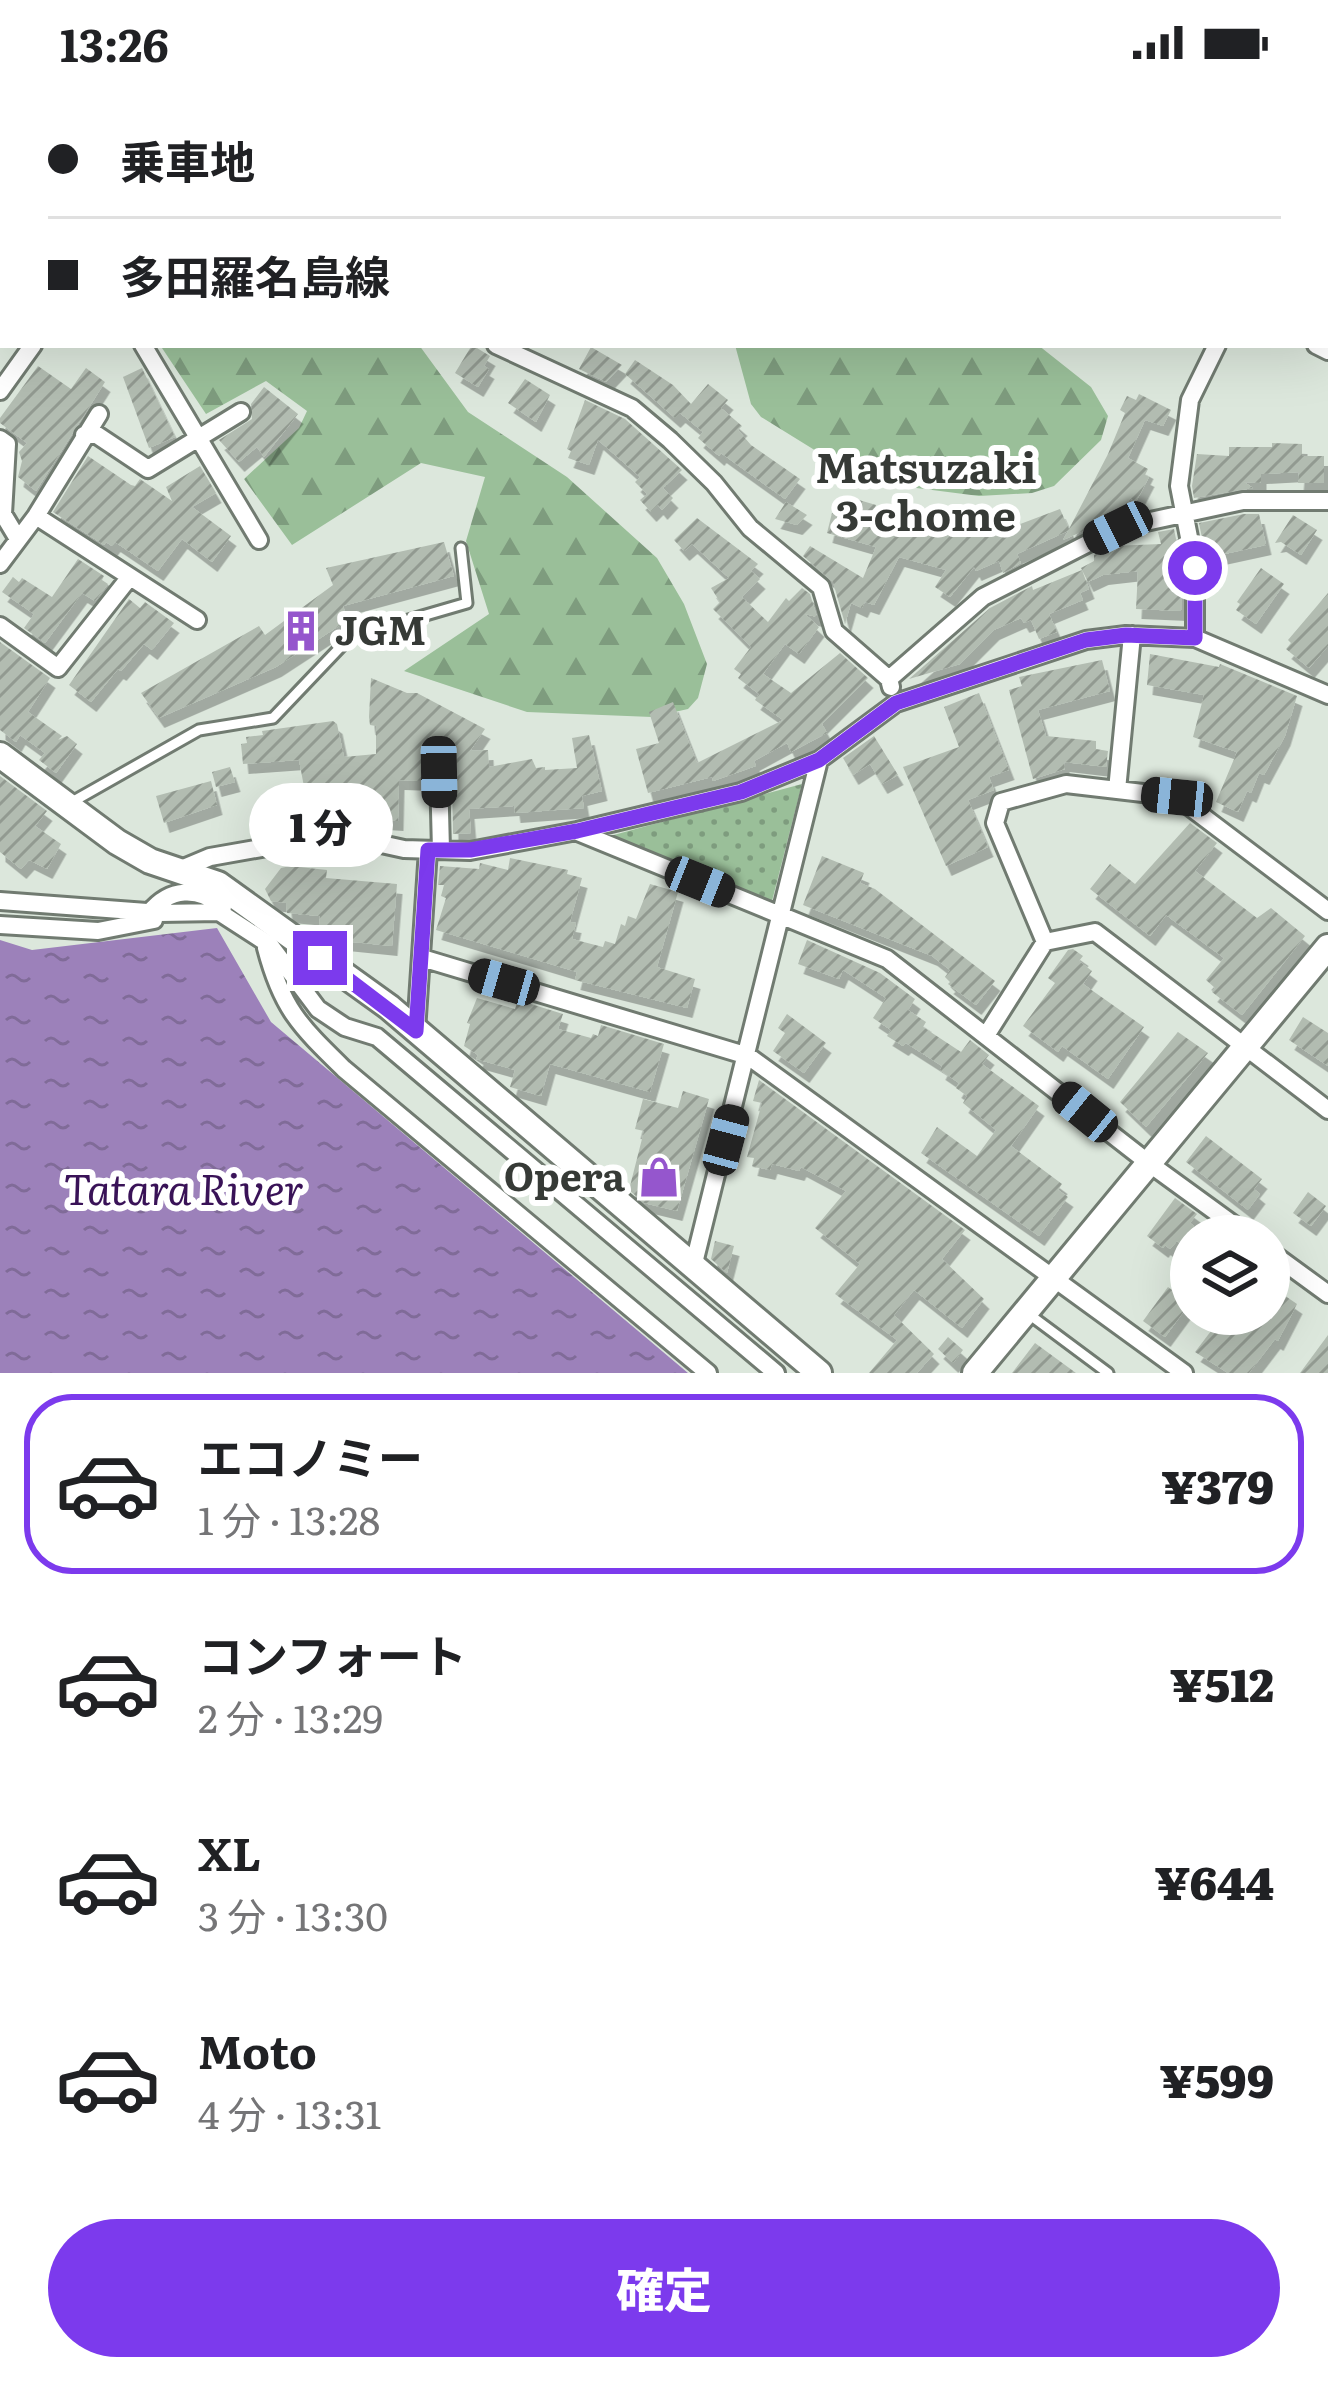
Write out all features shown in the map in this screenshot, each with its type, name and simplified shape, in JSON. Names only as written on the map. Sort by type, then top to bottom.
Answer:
[{"type":"main road","points":[[0,755],[134,852],[218,884],[388,1007],[819,1373]]},
{"type":"main road","points":[[975,1373],[1328,947]]},
{"type":"street","points":[[0,391],[31,348]]},
{"type":"street","points":[[145,348],[259,540]]},
{"type":"street","points":[[502,348],[632,408],[670,440],[714,483],[750,528],[821,587],[834,631],[889,679],[896,703]]},
{"type":"street","points":[[1195,638],[1195,568],[1179,486],[1190,400],[1216,348]]},
{"type":"street","points":[[84,435],[97,435],[148,469],[241,412]]},
{"type":"street","points":[[0,564],[36,516],[99,414]]},
{"type":"street","points":[[0,439],[7,444],[3,514],[18,539]]},
{"type":"street","points":[[889,679],[982,597],[1118,528],[1243,501],[1328,501]]},
{"type":"street","points":[[36,516],[197,620]]},
{"type":"street","points":[[0,626],[58,668],[129,578]]},
{"type":"street","points":[[1117,790],[1132,635]]},
{"type":"street","points":[[178,870],[209,856],[301,841],[363,840],[470,850],[577,831],[741,792],[819,760],[896,703],[1086,640],[1132,635],[1195,638],[1328,695]]},
{"type":"street","points":[[692,1267],[819,760]]},
{"type":"street","points":[[416,1031],[439,772]]},
{"type":"street","points":[[1046,942],[995,823],[1001,802],[1066,784],[1177,797],[1328,911]]},
{"type":"street","points":[[577,831],[887,958],[1220,1215]]},
{"type":"street","points":[[149,913],[160,898],[181,892],[207,895],[223,907],[222,914]]},
{"type":"street","points":[[0,901],[222,914],[265,942],[318,1010],[345,1027],[377,1037],[776,1373]]},
{"type":"street","points":[[0,925],[98,931],[188,913]]},
{"type":"street","points":[[987,1034],[1046,942],[1094,932],[1328,1110]]},
{"type":"street","points":[[265,942],[276,988],[298,1024],[344,1069],[708,1373]]},
{"type":"street","points":[[422,958],[748,1056],[1184,1373]]},
{"type":"street","points":[[1290,1266],[1328,1294]]},
{"type":"lane","points":[[67,805],[199,730],[273,718],[350,638],[467,603],[461,548]]},
{"type":"lane","points":[[1026,1312],[1108,1373]]},
{"type":"green space","points":[[162,348],[421,348],[468,412],[567,477],[657,558],[684,604],[707,664],[698,698],[688,709],[652,717],[527,712],[404,671],[489,614],[466,541],[485,477],[421,463],[292,545],[244,479],[299,428],[307,411],[266,381],[206,414]]},
{"type":"green space","points":[[736,348],[1042,348],[1091,387],[1108,416],[1101,440],[1054,486],[1032,493],[979,496],[901,486],[842,467],[761,417],[751,404]]},
{"type":"green space","points":[[802,784],[772,901],[610,836]]},
{"type":"water","name":"Tatara River","points":[[217,928],[271,1022],[688,1373],[0,1373],[0,940],[32,950]]},
{"type":"building","points":[[470,348],[490,356],[484,366],[489,369],[478,387],[455,373]]},
{"type":"building","points":[[590,348],[622,365],[606,382],[579,369]]},
{"type":"building","points":[[635,360],[673,385],[691,404],[708,384],[728,400],[721,408],[742,426],[738,430],[751,445],[800,479],[785,499],[721,453],[719,456],[698,438],[703,432],[680,413],[675,418],[625,374]]},
{"type":"building","points":[[38,366],[71,389],[86,368],[105,382],[36,491],[18,477],[19,452],[27,443],[0,423],[0,418]]},
{"type":"building","points":[[142,368],[175,437],[149,448],[123,377]]},
{"type":"building","points":[[525,379],[550,395],[536,422],[508,403]]},
{"type":"building","points":[[264,387],[298,414],[264,457],[257,447],[239,462],[219,440],[252,419],[251,404]]},
{"type":"building","points":[[1139,394],[1171,410],[1163,426],[1145,420],[1128,458],[1148,469],[1145,475],[1149,477],[1136,502],[1130,498],[1122,514],[1017,554],[1021,563],[1003,573],[999,561],[976,571],[974,567],[950,597],[935,587],[946,570],[899,557],[874,605],[865,602],[862,608],[851,603],[845,624],[833,582],[803,556],[810,546],[863,578],[876,547],[827,533],[832,513],[853,519],[859,500],[876,505],[873,513],[952,535],[961,531],[964,537],[981,529],[985,536],[994,534],[1060,509],[1069,529],[1108,454],[1127,396],[1136,400]]},
{"type":"building","points":[[585,400],[625,419],[682,470],[663,488],[673,498],[662,510],[658,505],[651,512],[640,500],[647,494],[635,482],[640,477],[598,440],[589,465],[568,458]]},
{"type":"building","points":[[1272,443],[1302,444],[1302,456],[1324,456],[1324,483],[1298,483],[1299,472],[1261,474],[1261,483],[1244,482],[1253,488],[1194,498],[1197,454],[1229,456],[1229,447],[1272,447]]},
{"type":"building","points":[[88,456],[131,485],[140,479],[172,501],[166,487],[200,466],[216,493],[192,507],[231,536],[212,562],[182,539],[158,571],[115,542],[104,545],[53,512]]},
{"type":"building","points":[[786,502],[807,515],[797,525],[775,519]]},
{"type":"building","points":[[1259,514],[1266,545],[1206,558],[1199,523]]},
{"type":"building","points":[[1293,515],[1317,530],[1301,555],[1275,543]]},
{"type":"building","points":[[697,518],[758,564],[751,571],[760,579],[742,597],[768,622],[786,598],[789,601],[802,588],[810,594],[817,617],[805,614],[819,627],[799,654],[785,644],[763,674],[791,693],[840,653],[868,678],[822,724],[827,733],[791,752],[787,743],[754,761],[756,766],[713,781],[712,777],[648,793],[636,749],[659,743],[649,712],[673,702],[697,763],[783,720],[755,700],[759,694],[734,669],[751,647],[713,609],[720,602],[711,588],[729,578],[692,544],[684,551],[674,540]]},
{"type":"building","points":[[1174,529],[1182,569],[1182,611],[1136,609],[1138,571],[1103,575],[1088,582],[1081,568],[1094,561],[1094,555],[1112,546],[1161,544],[1158,532]]},
{"type":"building","name":"JGM","points":[[444,542],[454,576],[343,606],[348,620],[276,667],[159,718],[141,693],[259,626],[265,635],[333,585],[326,568]]},
{"type":"building","points":[[78,559],[108,584],[95,601],[82,593],[45,643],[24,628],[34,614],[2,592],[13,577],[52,597]]},
{"type":"building","points":[[1261,568],[1284,584],[1256,624],[1236,610]]},
{"type":"building","points":[[1082,570],[1089,589],[1080,593],[1083,600],[1049,614],[1057,632],[1039,639],[1031,620],[1024,623],[1021,618],[994,630],[960,664],[909,679],[990,608],[1032,586],[1033,590]]},
{"type":"building","points":[[1328,593],[1328,646],[1309,668],[1286,649],[1288,640]]},
{"type":"building","points":[[129,599],[140,608],[145,602],[174,623],[152,650],[144,644],[91,702],[69,685]]},
{"type":"building","points":[[0,642],[50,678],[28,712],[62,736],[58,740],[67,736],[77,744],[56,773],[39,760],[45,753],[20,735],[16,742],[0,730]]},
{"type":"building","points":[[1150,654],[1220,664],[1297,696],[1285,736],[1238,812],[1216,802],[1237,752],[1193,737],[1204,695],[1147,685]]},
{"type":"building","points":[[1102,660],[1110,691],[1038,710],[1046,736],[1096,741],[1096,749],[1108,751],[1106,767],[1064,762],[1065,769],[1033,779],[1009,690],[1022,686],[1019,677]]},
{"type":"building","points":[[371,678],[417,693],[485,729],[470,751],[488,750],[489,767],[532,759],[536,768],[545,770],[577,768],[572,738],[589,735],[602,791],[582,796],[584,808],[515,813],[514,806],[469,809],[471,833],[453,834],[452,772],[444,760],[428,765],[426,781],[399,780],[398,821],[382,820],[382,816],[340,821],[339,812],[310,819],[299,760],[243,764],[241,744],[247,743],[246,737],[333,721],[344,757],[376,754],[376,726],[370,725],[369,717]]},
{"type":"building","points":[[979,693],[1009,770],[989,777],[994,790],[968,800],[988,847],[946,866],[903,767],[959,747],[944,707]]},
{"type":"building","points":[[874,736],[898,775],[882,784],[870,764],[853,775],[843,758]]},
{"type":"building","points":[[230,767],[235,782],[216,787],[212,772]]},
{"type":"building","points":[[0,776],[47,811],[35,826],[61,844],[47,869],[29,860],[21,869],[0,852]]},
{"type":"building","points":[[211,781],[217,805],[164,823],[156,796]]},
{"type":"building","points":[[1190,823],[1217,843],[1195,871],[1257,918],[1271,908],[1305,936],[1242,1015],[1212,992],[1215,988],[1206,980],[1224,958],[1166,915],[1150,936],[1090,889],[1110,864],[1135,884]]},
{"type":"building","points":[[822,856],[864,873],[860,883],[875,889],[995,981],[976,1005],[948,984],[945,977],[950,970],[932,956],[803,905]]},
{"type":"building","points":[[510,858],[568,870],[567,874],[582,878],[570,922],[576,923],[572,939],[603,947],[605,941],[615,944],[628,916],[636,919],[650,884],[678,892],[657,967],[695,979],[687,1008],[575,980],[577,972],[436,930],[446,898],[441,896],[444,885],[438,885],[440,866],[479,869],[480,863],[508,870]]},
{"type":"building","points":[[281,868],[327,870],[326,878],[397,884],[392,946],[323,939],[318,936],[320,916],[287,913],[286,903],[271,901],[265,889]]},
{"type":"building","points":[[807,940],[880,973],[915,999],[908,1010],[926,1022],[923,1027],[961,1052],[970,1040],[989,1055],[982,1064],[1039,1106],[1011,1146],[1062,1184],[1058,1190],[1068,1197],[1039,1236],[921,1153],[937,1127],[977,1156],[996,1130],[963,1103],[967,1096],[956,1088],[959,1083],[940,1070],[942,1066],[887,1036],[891,1030],[873,1018],[886,998],[843,970],[839,979],[798,964]]},
{"type":"building","points":[[1073,949],[1092,971],[1083,984],[1144,1027],[1108,1079],[1062,1046],[1058,1052],[1023,1026],[1055,983],[1048,978]]},
{"type":"building","points":[[477,998],[515,1009],[518,1000],[563,1014],[558,1029],[591,1038],[598,1036],[601,1025],[664,1044],[650,1092],[550,1064],[541,1096],[510,1087],[515,1070],[476,1059],[478,1055],[464,1046]]},
{"type":"building","points":[[787,1014],[826,1043],[804,1073],[773,1051],[785,1033],[778,1028]]},
{"type":"building","points":[[1303,1017],[1328,1033],[1328,1066],[1289,1040]]},
{"type":"building","points":[[1178,1032],[1208,1053],[1146,1127],[1120,1102]]},
{"type":"building","points":[[759,1080],[965,1230],[942,1259],[984,1299],[962,1328],[914,1290],[894,1315],[934,1354],[917,1373],[869,1373],[897,1340],[835,1294],[860,1264],[815,1228],[846,1191],[801,1167],[799,1171],[772,1164],[770,1170],[752,1166],[754,1158],[747,1157],[762,1103],[753,1101]]},
{"type":"building","points":[[683,1091],[709,1099],[677,1211],[644,1203],[629,1190],[644,1131],[635,1129],[643,1099],[678,1108]]},
{"type":"building","points":[[1206,1136],[1262,1179],[1254,1189],[1260,1194],[1248,1210],[1186,1162]]},
{"type":"building","points":[[1308,1192],[1326,1206],[1311,1226],[1293,1213]]},
{"type":"building","points":[[1175,1198],[1197,1214],[1170,1215],[1170,1249],[1147,1236]]},
{"type":"building","points":[[715,1241],[734,1246],[727,1273],[711,1259]]},
{"type":"building","points":[[1170,1288],[1170,1330],[1165,1337],[1143,1321]]},
{"type":"building","points":[[1208,1335],[1281,1335],[1249,1373],[1228,1373],[1195,1352]]},
{"type":"building","points":[[1328,1335],[1328,1373],[1300,1373]]},
{"type":"building","points":[[948,1337],[963,1350],[953,1363],[938,1349]]},
{"type":"building","points":[[1035,1343],[1076,1373],[1012,1373]]},
{"type":"place","name":"JGM","points":[[301,631]]},
{"type":"place","name":"Opera","points":[[659,1177]]},
{"type":"district","name":"Matsuzaki 3-chome","points":[[926,492]]},
{"type":"route","points":[[320,958],[416,1031],[428,850],[470,850],[577,831],[741,792],[819,760],[896,703],[1086,640],[1167,634],[1195,638],[1195,568]]}]
